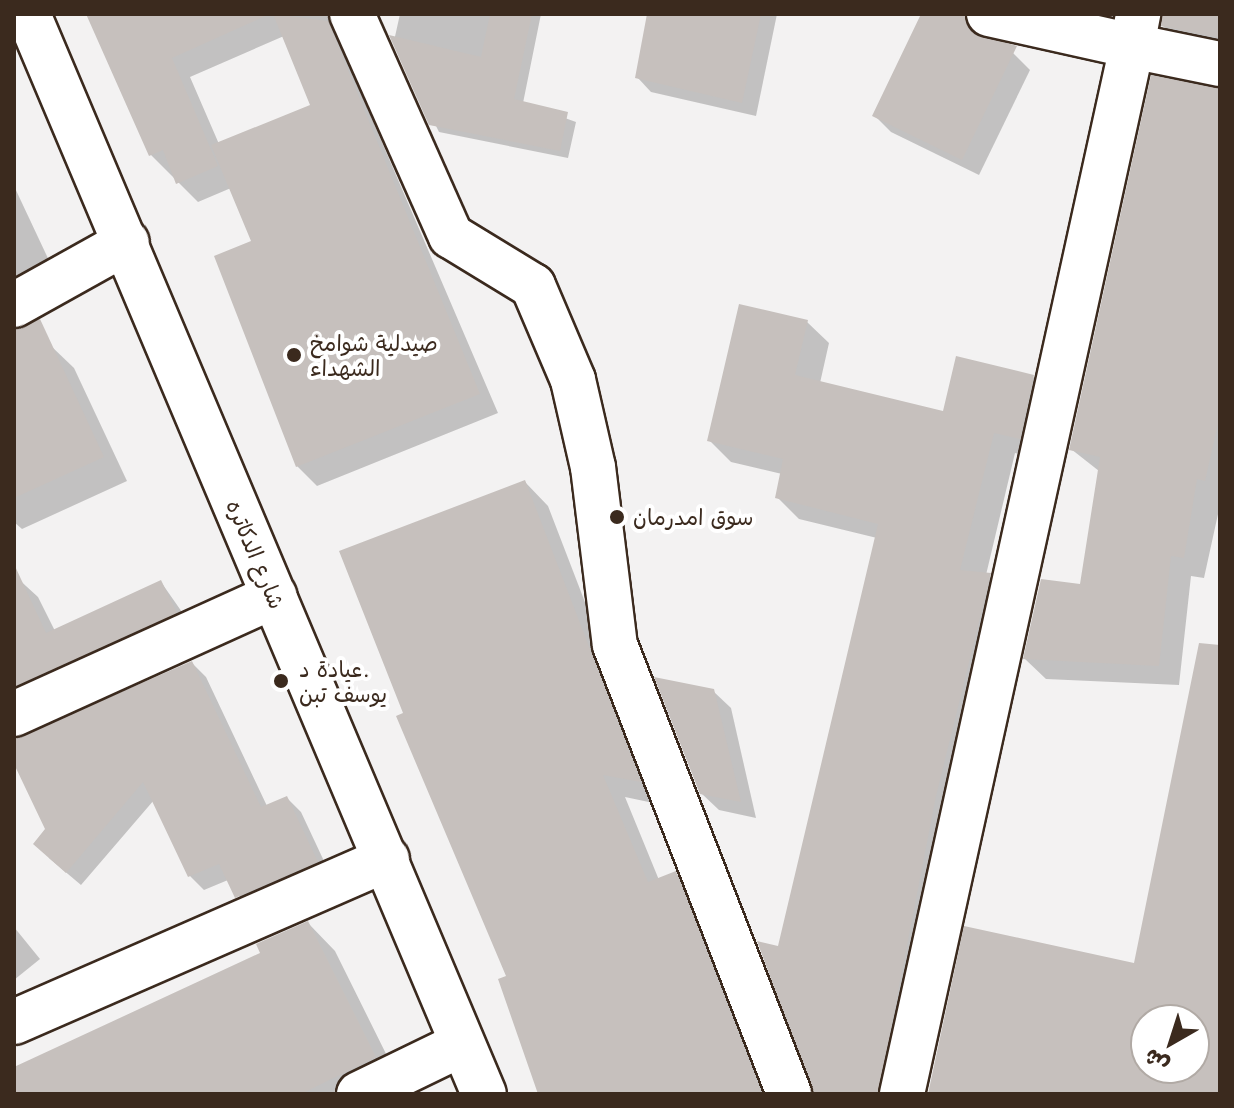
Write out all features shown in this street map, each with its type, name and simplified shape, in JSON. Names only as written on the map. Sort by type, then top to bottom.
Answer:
[{"type":"street","name":"شارع الدكاتره","points":[[28,14],[387,859],[458,1046],[484,1094]]},
{"type":"street","points":[[352,14],[451,236],[533,286],[573,380],[593,467],[615,645],[789,1094]]},
{"type":"street","points":[[989,14],[1135,30],[1220,64]]},
{"type":"street","points":[[902,1094],[1135,30]]},
{"type":"street","points":[[14,305],[127,242]]},
{"type":"street","points":[[14,714],[274,596]]},
{"type":"street","points":[[14,1022],[387,859]]},
{"type":"street","points":[[359,1094],[458,1046]]},
{"type":"building","points":[[86,14],[270,14],[172,58],[218,166],[176,184],[163,150],[149,156]]},
{"type":"building","points":[[273,14],[328,21],[480,394],[296,467],[214,256],[251,241],[211,145],[310,105]]},
{"type":"building","points":[[490,14],[532,14],[514,99],[568,112],[560,151],[429,125],[389,35],[481,57]]},
{"type":"building","points":[[647,14],[761,14],[742,103],[635,78]]},
{"type":"building","points":[[921,14],[965,14],[973,33],[1017,46],[962,160],[872,116]]},
{"type":"building","points":[[1162,14],[1220,14],[1220,38],[1161,26]]},
{"type":"building","points":[[1151,75],[1220,88],[1220,415],[1205,481],[1197,479],[1184,558],[1171,556],[1159,666],[1023,659],[1041,579],[1080,584],[1100,457],[1069,450]]},
{"type":"building","points":[[739,304],[808,320],[795,375],[943,411],[956,356],[1034,375],[1020,439],[994,433],[960,570],[991,573],[936,796],[878,1094],[813,1094],[757,941],[778,946],[878,524],[775,498],[783,459],[707,441]]},
{"type":"building","points":[[40,319],[104,457],[14,498],[14,330]]},
{"type":"building","points":[[525,480],[641,782],[603,775],[648,882],[676,871],[762,1094],[538,1094],[498,979],[506,976],[396,716],[403,713],[339,551]]},
{"type":"building","points":[[14,564],[46,633],[161,580],[177,613],[14,687]]},
{"type":"building","points":[[1199,643],[1220,645],[1220,1094],[928,1094],[964,926],[1134,963]]},
{"type":"building","points":[[192,661],[261,807],[287,796],[318,862],[235,898],[219,864],[188,877],[143,782],[66,873],[33,844],[45,829],[14,764],[14,739]]},
{"type":"building","points":[[654,677],[714,689],[741,802],[700,794]]},
{"type":"building","points":[[308,921],[376,1057],[301,1094],[14,1094],[14,1067],[260,953],[256,944]]},
{"type":"place","name":"صيدلية شوامخ الشهداء","points":[[294,355]]},
{"type":"place","name":"سوق امدرمان","points":[[617,517]]},
{"type":"place","name":"عيادة د. يوسف تبن","points":[[281,681]]}]
